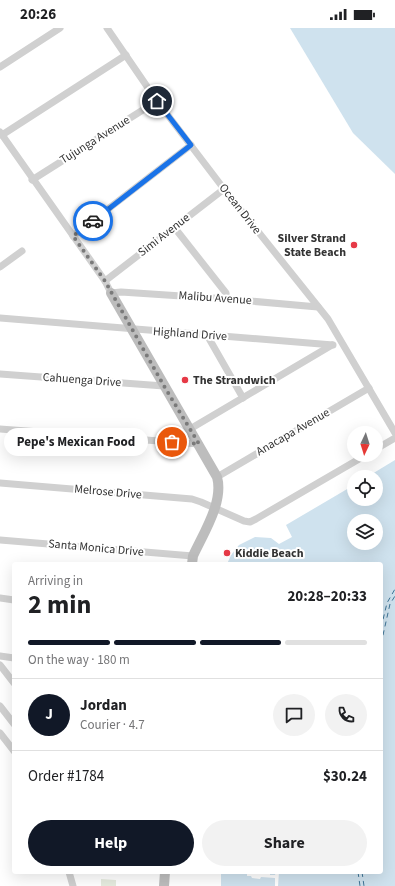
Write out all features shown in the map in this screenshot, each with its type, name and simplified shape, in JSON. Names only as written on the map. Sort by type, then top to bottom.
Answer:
[{"type":"street","points":[[0,67],[60,28]]},
{"type":"street","name":"Ocean Drive","points":[[106,28],[157,101],[224,189],[328,319],[395,433]]},
{"type":"street","points":[[126,55],[1,134],[32,180],[105,281],[131,329],[217,477],[218,492],[215,508],[192,560]]},
{"type":"street","name":"Tujunga Avenue","points":[[32,180],[157,101]]},
{"type":"street","points":[[73,236],[191,145]]},
{"type":"street","name":"Simi Avenue","points":[[105,281],[224,189]]},
{"type":"street","points":[[174,227],[226,294],[227,299]]},
{"type":"street","points":[[0,267],[22,251]]},
{"type":"street","name":"Malibu Avenue","points":[[111,293],[122,292],[227,299],[318,307]]},
{"type":"street","name":"Highland Drive","points":[[0,318],[333,345]]},
{"type":"street","points":[[207,335],[243,398]]},
{"type":"street","points":[[190,429],[341,340]]},
{"type":"street","name":"Cahuenga Drive","points":[[0,374],[164,386]]},
{"type":"street","name":"Anacapa Avenue","points":[[217,477],[369,388]]},
{"type":"street","points":[[0,429],[199,444]]},
{"type":"street","points":[[383,445],[395,438]]},
{"type":"street","name":"Melrose Drive","points":[[0,483],[192,499],[250,522],[256,520],[354,462]]},
{"type":"street","name":"Santa Monica Drive","points":[[0,540],[192,560]]},
{"type":"street","points":[[0,598],[12,600]]},
{"type":"street","points":[[0,656],[12,658]]},
{"type":"street","points":[[0,665],[12,680]]},
{"type":"street","points":[[0,706],[12,721]]},
{"type":"street","points":[[0,733],[12,748]]},
{"type":"street","points":[[70,874],[73,886]]},
{"type":"street","points":[[164,886],[165,874]]},
{"type":"shaded area","points":[[101,879],[116,880],[116,886],[101,886]]},
{"type":"water","points":[[290,28],[395,28],[395,174],[353,133]]},
{"type":"water","points":[[395,460],[395,886],[221,886],[221,874],[383,874],[383,562],[228,562],[231,555],[239,545],[255,537],[271,538],[279,544],[292,537],[286,525],[347,489],[347,506],[383,506],[383,470],[379,470]]},
{"type":"pier","points":[[247,874],[279,874],[278,886],[275,886],[275,878],[261,877],[260,879],[247,876]]},
{"type":"ferry route","points":[[383,620],[387,603],[395,589]]},
{"type":"ferry route","points":[[383,635],[390,604],[395,596]]},
{"type":"ferry route","points":[[358,874],[360,886]]},
{"type":"ferry route","points":[[362,874],[364,886]]},
{"type":"way so far","points":[[93,221],[73,236],[105,281],[131,329],[199,444],[172,442]]},
{"type":"place","name":"Silver Strand State Beach","points":[[354,245]]},
{"type":"place","name":"The Strandwich","points":[[185,380]]},
{"type":"place","name":"Pepe's Mexican Food","points":[[172,442]]},
{"type":"place","name":"Kiddie Beach","points":[[227,553]]},
{"type":"route","points":[[93,221],[191,145],[157,101]]}]
